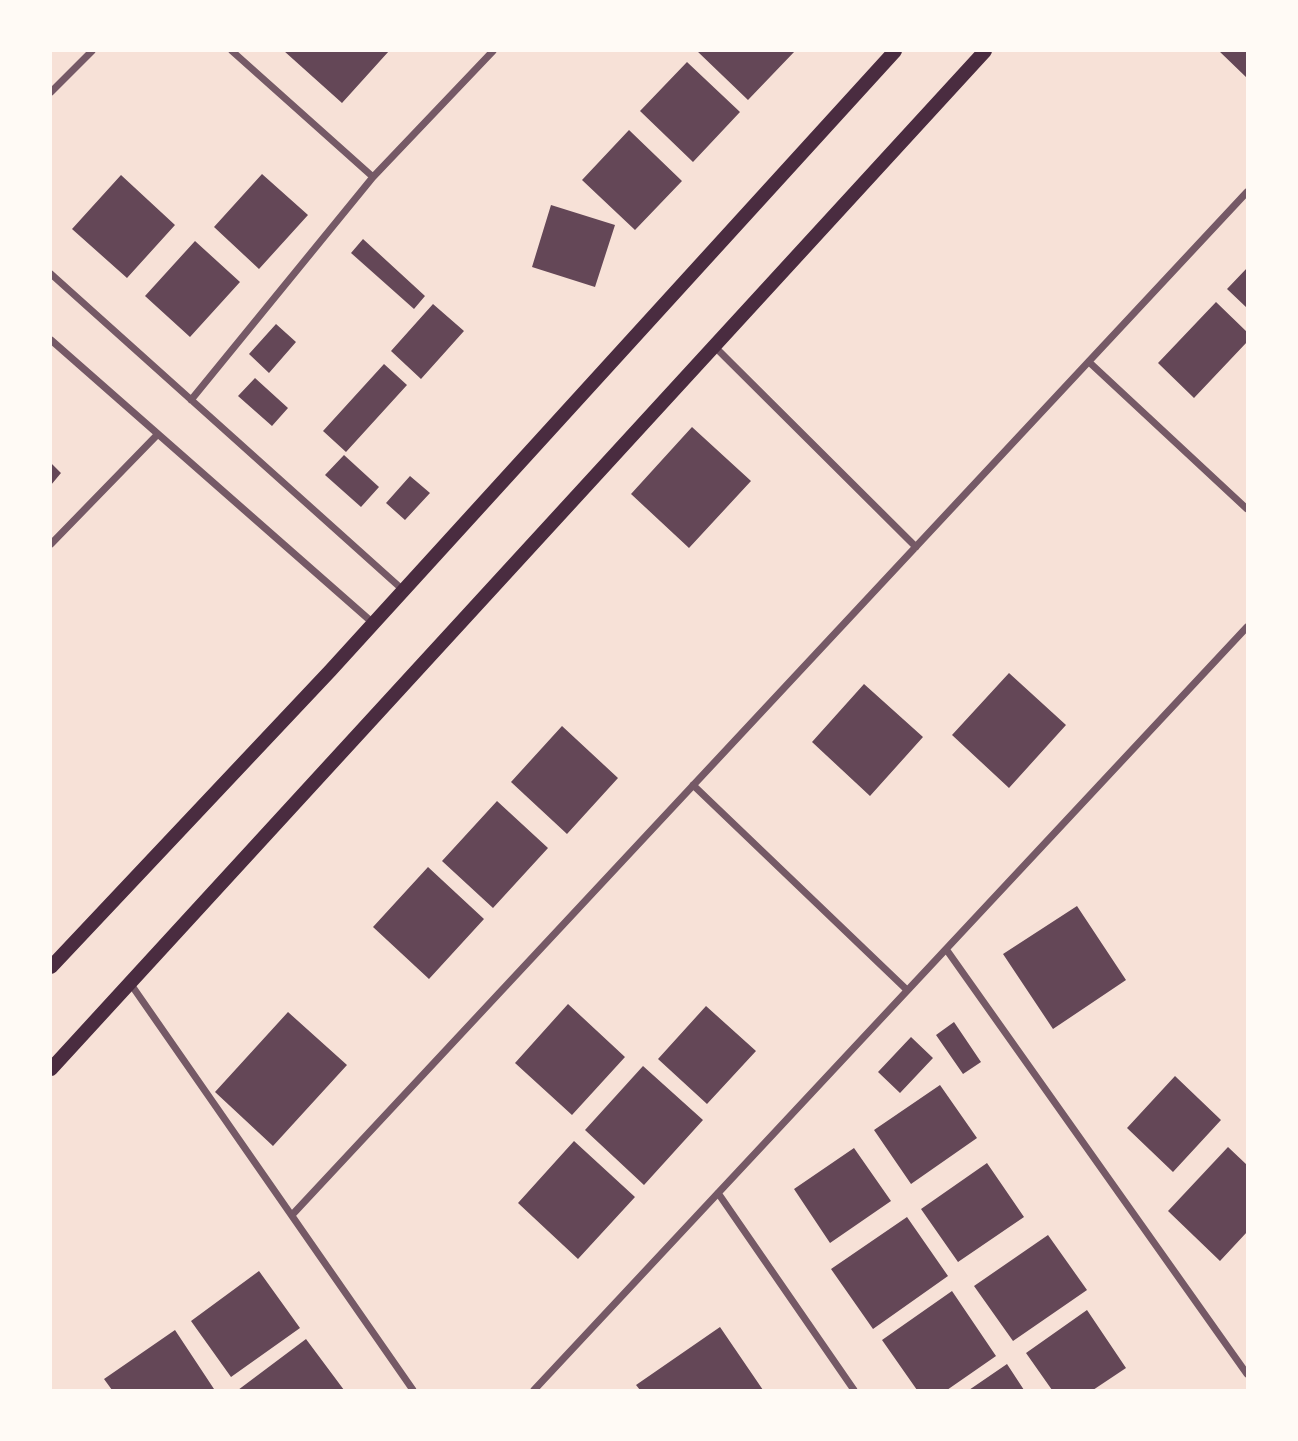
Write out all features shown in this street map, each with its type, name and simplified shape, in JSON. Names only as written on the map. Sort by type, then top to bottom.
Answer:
[{"type":"main road","points":[[51,967],[403,591],[895,51]]},
{"type":"main road","points":[[51,1069],[985,51]]},
{"type":"street","points":[[51,92],[92,51]]},
{"type":"street","points":[[232,51],[373,177]]},
{"type":"street","points":[[191,400],[373,177],[493,51]]},
{"type":"street","points":[[292,1215],[1247,192]]},
{"type":"street","points":[[51,274],[403,591]]},
{"type":"street","points":[[51,340],[373,623]]},
{"type":"street","points":[[714,346],[916,547]]},
{"type":"street","points":[[1089,362],[1247,509]]},
{"type":"street","points":[[51,544],[157,435]]},
{"type":"street","points":[[534,1390],[1247,626]]},
{"type":"street","points":[[693,785],[907,990]]},
{"type":"street","points":[[946,949],[1247,1374]]},
{"type":"street","points":[[130,983],[413,1390]]},
{"type":"street","points":[[718,1193],[854,1390]]},
{"type":"building","points":[[284,51],[389,51],[342,103]]},
{"type":"building","points":[[697,51],[795,51],[748,100]]},
{"type":"building","points":[[1219,51],[1247,51],[1247,78]]},
{"type":"building","points":[[687,62],[740,112],[693,162],[640,111]]},
{"type":"building","points":[[629,130],[682,181],[635,230],[582,180]]},
{"type":"building","points":[[262,174],[308,215],[259,269],[214,227]]},
{"type":"building","points":[[121,175],[175,225],[127,278],[72,229]]},
{"type":"building","points":[[551,205],[615,225],[595,287],[532,267]]},
{"type":"building","points":[[363,239],[425,296],[414,309],[351,253]]},
{"type":"building","points":[[195,241],[240,282],[190,337],[145,296]]},
{"type":"building","points":[[1247,268],[1247,308],[1227,289]]},
{"type":"building","points":[[1216,302],[1247,332],[1247,342],[1194,398],[1158,363]]},
{"type":"building","points":[[433,304],[464,331],[421,379],[391,351]]},
{"type":"building","points":[[276,324],[296,342],[269,373],[249,354]]},
{"type":"building","points":[[384,364],[407,385],[346,452],[323,431]]},
{"type":"building","points":[[255,378],[288,408],[272,426],[238,396]]},
{"type":"building","points":[[692,427],[751,481],[689,548],[631,494]]},
{"type":"building","points":[[344,455],[379,487],[361,507],[325,475]]},
{"type":"building","points":[[51,463],[61,473],[51,485]]},
{"type":"building","points":[[410,476],[430,493],[405,520],[386,503]]},
{"type":"building","points":[[1009,673],[1066,725],[1009,788],[952,735]]},
{"type":"building","points":[[864,684],[923,737],[870,796],[812,742]]},
{"type":"building","points":[[562,726],[618,778],[567,834],[511,782]]},
{"type":"building","points":[[497,801],[548,848],[493,908],[442,861]]},
{"type":"building","points":[[428,867],[484,919],[429,979],[373,927]]},
{"type":"building","points":[[1077,906],[1126,980],[1053,1029],[1003,954]]},
{"type":"building","points":[[568,1004],[625,1057],[572,1115],[515,1063]]},
{"type":"building","points":[[706,1006],[756,1051],[707,1104],[658,1059]]},
{"type":"building","points":[[288,1012],[347,1065],[273,1146],[215,1092]]},
{"type":"building","points":[[954,1022],[981,1062],[963,1074],[936,1035]]},
{"type":"building","points":[[911,1037],[933,1058],[900,1093],[878,1072]]},
{"type":"building","points":[[643,1066],[703,1120],[644,1185],[585,1130]]},
{"type":"building","points":[[1175,1076],[1221,1120],[1173,1172],[1127,1128]]},
{"type":"building","points":[[940,1085],[977,1138],[911,1184],[874,1130]]},
{"type":"building","points":[[574,1141],[635,1197],[578,1259],[518,1203]]},
{"type":"building","points":[[1228,1147],[1247,1165],[1247,1232],[1220,1261],[1168,1211]]},
{"type":"building","points":[[854,1148],[891,1201],[830,1243],[794,1189]]},
{"type":"building","points":[[987,1163],[1024,1217],[958,1262],[921,1209]]},
{"type":"building","points":[[907,1217],[948,1276],[873,1329],[831,1269]]},
{"type":"building","points":[[1048,1235],[1087,1290],[1013,1341],[974,1286]]},
{"type":"building","points":[[259,1271],[300,1328],[231,1377],[191,1321]]},
{"type":"building","points":[[952,1291],[996,1356],[947,1390],[917,1390],[882,1340]]},
{"type":"building","points":[[1087,1310],[1126,1368],[1093,1390],[1052,1390],[1026,1353]]},
{"type":"building","points":[[720,1327],[763,1390],[640,1390],[636,1385]]},
{"type":"building","points":[[175,1330],[214,1389],[112,1390],[104,1379]]},
{"type":"building","points":[[306,1339],[344,1390],[238,1390]]},
{"type":"building","points":[[1007,1364],[1024,1390],[969,1390]]}]
